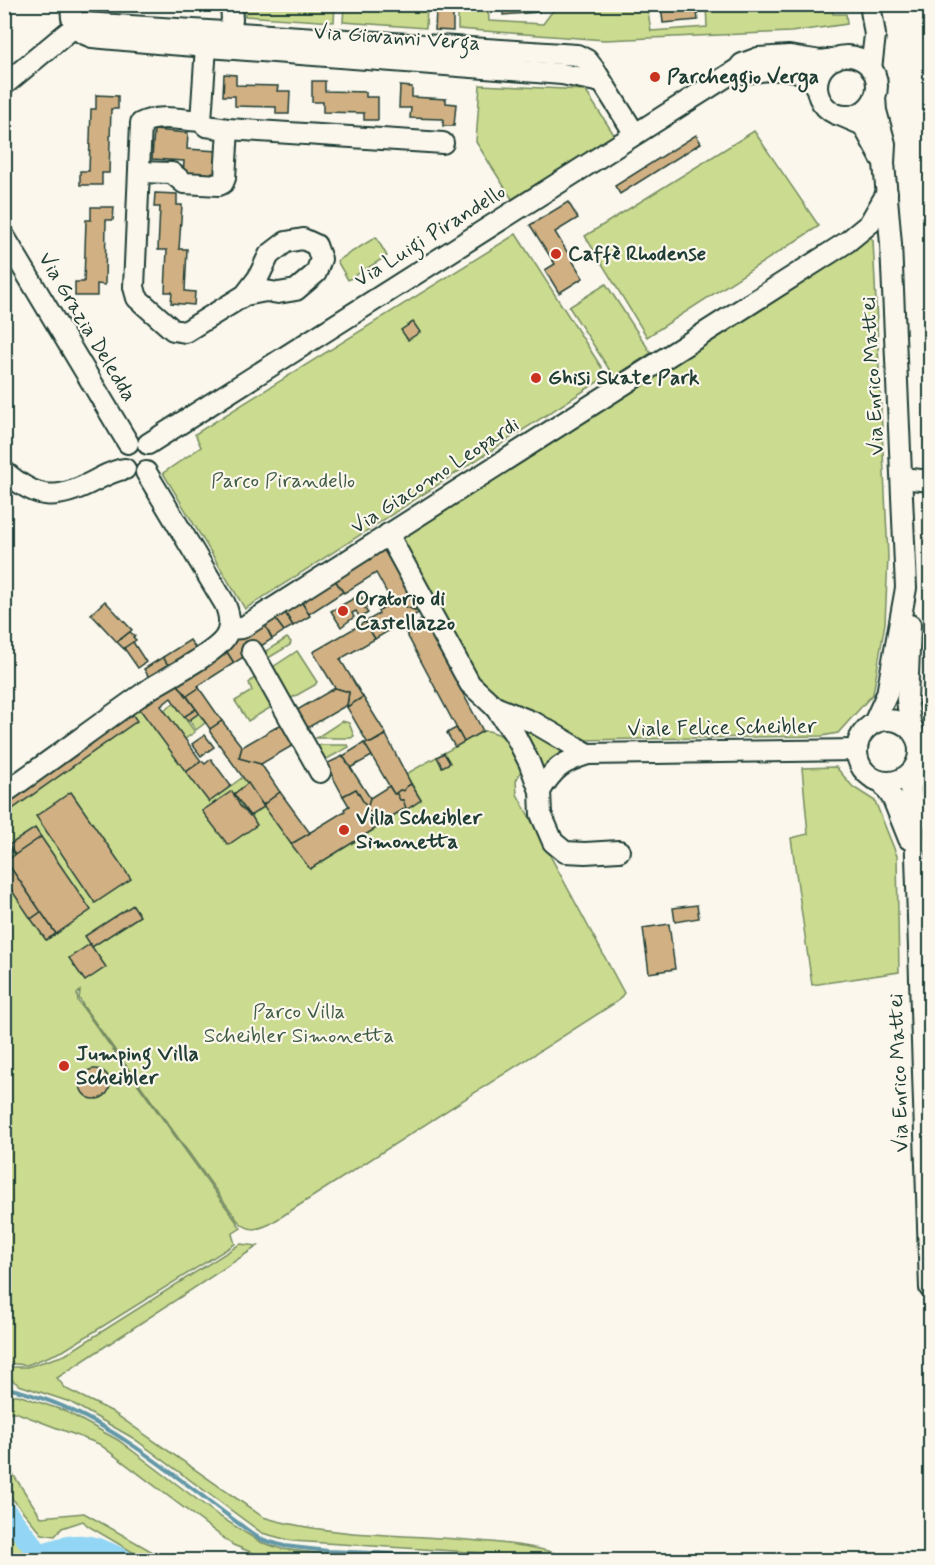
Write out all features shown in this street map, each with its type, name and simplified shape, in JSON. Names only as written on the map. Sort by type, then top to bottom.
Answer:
[{"type":"street","points":[[201,121],[220,41],[232,20],[231,4]]},
{"type":"street","points":[[816,87],[821,70],[839,57],[859,50],[865,43],[870,9]]},
{"type":"street","points":[[870,9],[875,35],[871,69]]},
{"type":"street","points":[[4,84],[75,22]]},
{"type":"street","name":"Via Giovanni Verga","points":[[75,22],[92,37],[220,41],[427,55],[562,74],[601,82],[635,134]]},
{"type":"street","name":"Via Giovanni Verga","points":[[75,22],[220,41]]},
{"type":"street","name":"Via Luigi Pirandello","points":[[138,444],[635,134],[738,69],[742,64],[758,57],[789,56],[821,61],[839,57]]},
{"type":"street","points":[[738,69],[745,73],[790,69],[801,72],[813,81],[822,103],[834,113],[842,116],[858,114],[871,104],[875,97],[876,78],[871,69],[859,58],[839,57]]},
{"type":"street","name":"Via Enrico Mattei","points":[[874,723],[887,694],[906,588],[884,163],[885,144],[876,111],[875,97]]},
{"type":"street","name":"Via Enrico Mattei","points":[[842,116],[863,125],[884,163]]},
{"type":"street","points":[[245,295],[185,332],[173,330],[137,298],[134,287],[141,123],[148,119],[201,121],[206,126],[228,129],[442,143]]},
{"type":"street","points":[[139,172],[172,173],[184,183],[219,185],[223,183],[225,177],[228,129]]},
{"type":"street","name":"Via Giacomo Leopardi","points":[[4,794],[236,631],[847,242],[869,224],[887,193]]},
{"type":"street","name":"Via Grazia Deledda","points":[[4,236],[138,444]]},
{"type":"street","points":[[138,444],[152,448],[155,459],[146,472],[135,474],[125,469],[121,452],[138,444]]},
{"type":"street","points":[[4,471],[18,484],[33,492],[57,495],[77,490],[108,474],[125,469]]},
{"type":"street","points":[[146,472],[225,604],[236,631]]},
{"type":"street","points":[[902,478],[930,481]]},
{"type":"street","points":[[388,534],[470,684],[495,707],[515,735],[540,791],[541,814],[553,842],[565,852],[585,854],[619,851]]},
{"type":"street","name":"Via Enrico Mattei","points":[[906,588],[910,616],[907,700],[910,722],[921,743]]},
{"type":"street","points":[[252,651],[320,772]]},
{"type":"street","points":[[495,707],[535,723],[588,754]]},
{"type":"street","points":[[882,720],[899,721],[921,743],[915,768],[901,780],[882,782],[874,780],[863,770],[857,757],[862,734],[874,723],[882,720]]},
{"type":"street","name":"Viale Felice Scheibler","points":[[540,791],[556,768],[567,760],[588,754],[857,750]]},
{"type":"street","name":"Via Enrico Mattei","points":[[915,768],[911,789],[915,825],[930,1287]]},
{"type":"street","name":"Via Enrico Mattei","points":[[882,782],[895,804],[916,856]]},
{"type":"street","points":[[915,825],[923,811],[930,807]]},
{"type":"green space","points":[[269,4],[321,8],[321,5],[335,5],[334,22],[245,16],[244,5]]},
{"type":"green space","points":[[344,5],[427,5],[426,28],[343,22]]},
{"type":"green space","points":[[449,5],[488,5],[489,21],[543,24],[557,5],[647,5],[651,31],[707,27],[706,5],[832,5],[833,14],[846,14],[847,24],[791,32],[605,40],[458,29],[458,6]]},
{"type":"green space","points":[[480,85],[585,90],[615,136],[512,199],[476,142]]},
{"type":"green space","points":[[754,131],[819,226],[647,337],[585,236]]},
{"type":"green space","name":"Parco Pirandello","points":[[516,234],[607,376],[245,609],[163,473],[201,447],[195,434]]},
{"type":"green space","points":[[867,234],[873,240],[888,557],[885,623],[873,694],[838,733],[822,736],[578,740],[485,690],[469,668],[399,537]]},
{"type":"green space","points":[[376,237],[387,256],[348,280],[337,261]]},
{"type":"green space","points":[[606,284],[651,353],[614,377],[569,307]]},
{"type":"green space","points":[[287,638],[291,642],[290,645],[267,657],[266,651]]},
{"type":"green space","points":[[297,651],[317,682],[290,699],[270,669]]},
{"type":"green space","points":[[255,677],[275,705],[248,721],[235,701],[252,691],[249,683]]},
{"type":"green space","points":[[174,703],[195,732],[185,739],[164,710]]},
{"type":"green space","name":"Parco Villa Scheibler Simonetta","points":[[138,706],[209,802],[243,777],[310,869],[378,827],[377,825],[421,800],[406,774],[483,731],[498,734],[507,740],[521,765],[516,781],[517,794],[624,993],[618,1001],[270,1224],[253,1229],[238,1221],[84,1007],[79,998],[80,991],[77,994],[78,1001],[241,1228],[232,1234],[235,1244],[63,1351],[27,1365],[5,1363],[5,802]]},
{"type":"green space","points":[[199,713],[205,723],[196,730],[189,720]]},
{"type":"green space","points":[[506,715],[575,751],[540,785]]},
{"type":"green space","points":[[342,721],[349,723],[354,736],[351,738],[316,738]]},
{"type":"green space","points":[[313,745],[348,745],[349,747],[323,761]]},
{"type":"green space","points":[[836,767],[853,787],[875,801],[897,856],[899,972],[812,985],[791,838],[808,834],[802,768]]},
{"type":"green space","points":[[240,1244],[258,1246],[57,1378],[66,1389],[111,1411],[263,1517],[341,1532],[467,1540],[531,1547],[554,1553],[567,1560],[531,1560],[486,1553],[292,1541],[262,1533],[133,1438],[70,1402],[19,1385],[12,1380],[5,1381],[5,1367],[27,1367],[65,1355]]},
{"type":"green space","points":[[5,1395],[18,1395],[65,1411],[118,1440],[219,1516],[260,1542],[282,1549],[324,1554],[465,1560],[271,1560],[233,1545],[99,1444],[15,1412],[5,1412]]},
{"type":"green space","points":[[5,1462],[41,1517],[84,1513],[167,1560],[146,1560],[83,1521],[62,1528],[55,1536],[42,1534],[5,1490]]},
{"type":"green space","points":[[4,1521],[34,1560],[11,1560],[5,1551]]},
{"type":"building","points":[[503,4],[539,4],[539,12],[503,15]]},
{"type":"building","points":[[661,4],[696,4],[698,20],[663,23]]},
{"type":"building","points":[[436,10],[453,10],[453,31],[435,30]]},
{"type":"building","points":[[224,74],[236,75],[236,85],[278,86],[277,91],[290,91],[289,114],[276,114],[276,107],[235,106],[235,96],[223,96]]},
{"type":"building","points":[[312,81],[325,81],[325,91],[366,92],[366,97],[378,97],[378,120],[364,120],[364,113],[323,112],[323,102],[312,102]]},
{"type":"building","points":[[400,86],[412,87],[412,97],[446,99],[446,103],[456,104],[454,126],[443,126],[443,119],[410,118],[411,108],[399,108]]},
{"type":"building","points":[[96,95],[118,96],[118,109],[111,109],[109,173],[102,173],[102,185],[80,185],[80,171],[89,171],[91,109],[96,109]]},
{"type":"building","points":[[154,130],[188,133],[187,149],[218,151],[216,178],[183,176],[184,161],[152,159]]},
{"type":"building","points":[[696,135],[701,143],[620,194],[615,186]]},
{"type":"building","points":[[155,193],[177,194],[177,205],[182,205],[179,249],[187,249],[185,291],[195,292],[194,305],[171,303],[172,292],[165,292],[167,250],[158,250],[160,207],[154,207]]},
{"type":"building","points":[[568,202],[578,218],[555,232],[583,278],[559,293],[545,270],[555,264],[530,225]]},
{"type":"building","points":[[91,207],[114,207],[113,220],[106,220],[105,285],[97,284],[97,296],[75,296],[75,282],[84,282],[86,220],[91,220]]},
{"type":"building","points":[[413,322],[420,332],[408,340],[401,330]]},
{"type":"building","points":[[383,544],[420,612],[392,602],[376,573],[344,593],[332,576]]},
{"type":"building","points":[[332,576],[343,592],[309,614],[299,598]]},
{"type":"building","name":"Oratorio di Castellazzo","points":[[360,595],[368,607],[365,609],[368,613],[360,618],[356,611],[352,613],[354,617],[341,627],[331,611]]},
{"type":"building","points":[[299,598],[310,616],[293,626],[283,609]]},
{"type":"building","points":[[105,601],[132,630],[117,642],[91,614]]},
{"type":"building","points":[[392,602],[420,612],[375,639],[365,622],[379,614],[378,611]]},
{"type":"building","points":[[283,609],[293,626],[284,631],[272,615]]},
{"type":"building","points":[[272,615],[284,631],[272,639],[263,621]]},
{"type":"building","points":[[423,619],[483,731],[464,742],[404,629]]},
{"type":"building","points":[[263,621],[272,639],[234,663],[223,646]]},
{"type":"building","points":[[365,622],[375,639],[340,659],[363,697],[347,707],[349,692],[335,688],[313,652]]},
{"type":"building","points":[[130,632],[136,640],[124,649],[117,642]]},
{"type":"building","points":[[190,640],[197,650],[169,668],[163,657]]},
{"type":"building","points":[[133,642],[146,662],[138,668],[124,648]]},
{"type":"building","points":[[223,646],[234,663],[198,686],[199,688],[187,696],[173,678]]},
{"type":"building","points":[[163,657],[169,667],[150,679],[144,669]]},
{"type":"building","points":[[173,678],[196,709],[184,717],[171,698],[161,706],[201,761],[186,772],[136,704]]},
{"type":"building","points":[[199,688],[222,721],[210,729],[187,696]]},
{"type":"building","points":[[335,688],[349,692],[347,705],[302,731],[292,713]]},
{"type":"building","points":[[363,697],[386,734],[371,743],[367,742],[347,707]]},
{"type":"building","points":[[196,709],[199,713],[188,721],[185,716]]},
{"type":"building","points":[[131,712],[137,721],[4,815],[4,802]]},
{"type":"building","points":[[222,721],[242,747],[239,758],[261,764],[280,792],[263,805],[210,732],[210,729]]},
{"type":"building","points":[[287,721],[297,743],[261,764],[239,758],[242,747]]},
{"type":"building","points":[[456,728],[464,742],[455,747],[447,733]]},
{"type":"building","points":[[205,735],[214,747],[201,756],[192,744]]},
{"type":"building","points":[[386,735],[411,784],[397,794],[394,794],[364,743],[371,743]]},
{"type":"building","points":[[364,743],[372,756],[350,768],[343,756]]},
{"type":"building","points":[[444,753],[450,763],[442,767],[437,757]]},
{"type":"building","points":[[343,756],[370,798],[367,810],[356,789],[343,796],[326,764]]},
{"type":"building","points":[[211,759],[231,786],[209,802],[186,772],[202,761],[205,764]]},
{"type":"building","points":[[248,783],[264,807],[250,816],[234,794]]},
{"type":"building","points":[[411,784],[421,800],[406,810],[403,800],[400,800],[396,793],[400,790],[404,791]]},
{"type":"building","points":[[389,786],[400,800],[403,800],[406,808],[377,825],[367,810],[370,798]]},
{"type":"building","name":"Villa Scheibler Simonetta","points":[[356,789],[378,827],[310,869],[291,844],[345,811],[344,809],[349,806],[343,796]]},
{"type":"building","points":[[232,791],[240,806],[251,815],[257,825],[228,845],[202,811]]},
{"type":"building","points":[[71,792],[131,879],[95,903],[36,816]]},
{"type":"building","points":[[280,792],[310,833],[291,844],[263,805]]},
{"type":"building","points":[[35,828],[41,837],[15,855],[9,845]]},
{"type":"building","points":[[41,837],[91,910],[56,934],[6,861]]},
{"type":"building","points":[[6,861],[41,912],[31,919],[4,879],[4,862]]},
{"type":"building","points":[[133,905],[140,916],[92,947],[85,936]]},
{"type":"building","points":[[697,905],[699,918],[675,922],[673,908]]},
{"type":"building","points":[[41,912],[56,934],[46,940],[31,919]]},
{"type":"building","points":[[669,924],[675,969],[649,973],[643,928]]},
{"type":"building","points":[[90,944],[106,967],[85,981],[69,958]]},
{"type":"building","points":[[95,1069],[101,1070],[109,1078],[109,1090],[101,1098],[95,1099],[89,1098],[81,1090],[80,1084],[81,1078],[89,1070]]},
{"type":"waterway","points":[[4,1388],[44,1399],[102,1426],[156,1462],[260,1539],[284,1546],[328,1551],[510,1560]]},
{"type":"waterway","points":[[4,1510],[40,1555],[73,1546],[82,1546],[100,1550],[123,1560]]},
{"type":"waterway","points":[[40,1555],[43,1560]]},
{"type":"place","name":"Parcheggio Verga","points":[[655,77]]},
{"type":"place","name":"Caffè Rhodense","points":[[556,254]]},
{"type":"place","name":"Ghisi Skate Park","points":[[536,378]]},
{"type":"place","name":"Oratorio di Castellazzo","points":[[343,611]]},
{"type":"place","name":"Villa Scheibler Simonetta","points":[[344,830]]},
{"type":"place","name":"Jumping Villa Scheibler","points":[[64,1066]]}]
